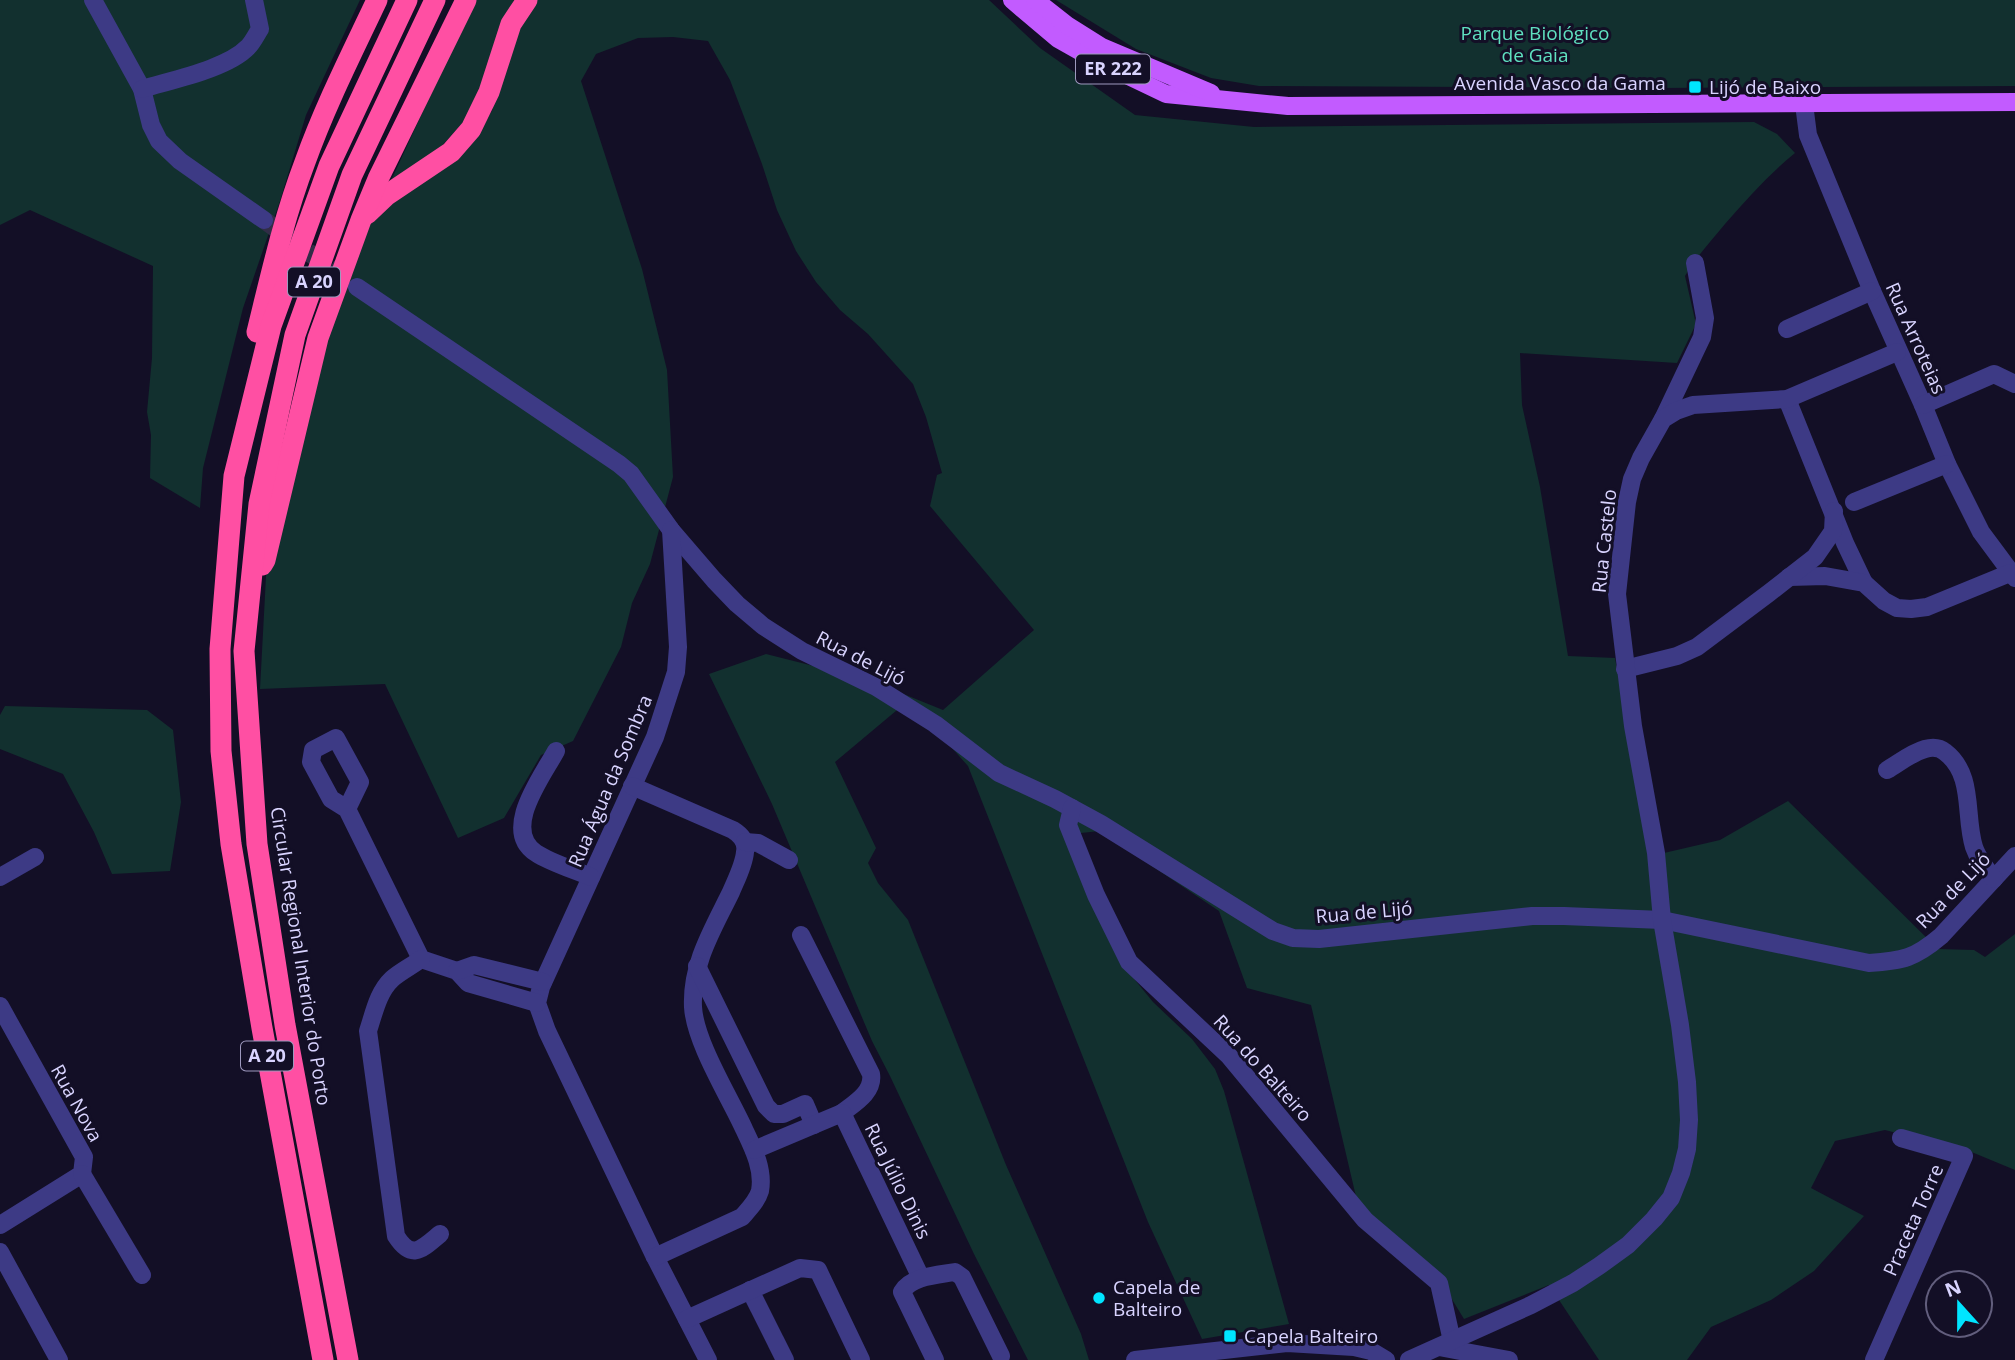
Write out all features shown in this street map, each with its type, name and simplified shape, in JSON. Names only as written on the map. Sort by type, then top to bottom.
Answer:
[{"type":"highway","points":[[234,476],[231,441],[280,239],[304,162],[377,0]]},
{"type":"highway","name":"A 20","points":[[323,1360],[236,870],[221,751],[220,649],[234,476],[271,326],[329,166],[407,0]]},
{"type":"highway","name":"Circular Regional Interior do Porto","points":[[348,1360],[285,1024],[257,844],[244,651],[259,504],[295,335],[352,175],[435,0]]},
{"type":"highway","points":[[251,581],[265,560],[318,338],[361,220],[378,179],[466,0]]},
{"type":"highway","points":[[361,220],[387,195],[451,152],[471,129],[489,92],[510,24],[527,0]]},
{"type":"main road","name":"Avenida Vasco da Gama","points":[[1012,0],[1058,39],[1166,94],[1230,101],[1289,106],[2015,102]]},
{"type":"main road","name":"Avenida Vasco da Gama","points":[[1035,0],[1102,47],[1230,101]]},
{"type":"street","points":[[93,0],[142,89],[151,125],[159,141],[180,161],[264,220]]},
{"type":"street","points":[[142,89],[217,66],[248,47],[260,29],[254,0]]},
{"type":"street","name":"Rua Arroteias","points":[[1804,104],[1808,135],[1897,352],[1923,405],[1947,464],[1981,531],[2012,575]]},
{"type":"street","name":"Rua Castelo","points":[[1409,1360],[1531,1306],[1599,1266],[1628,1245],[1654,1219],[1671,1198],[1682,1173],[1689,1120],[1680,1025],[1662,920],[1656,853],[1633,726],[1617,594],[1632,479],[1702,337],[1705,318],[1695,263]]},
{"type":"street","points":[[357,287],[619,464],[631,474],[671,530]]},
{"type":"street","points":[[1787,329],[1872,291]]},
{"type":"street","points":[[1662,419],[1693,405],[1787,399],[1897,352]]},
{"type":"street","points":[[1923,405],[1994,374],[2015,384]]},
{"type":"street","points":[[1787,399],[1864,583],[1884,601],[1897,608],[1911,610],[1927,607],[2012,575]]},
{"type":"street","points":[[1854,502],[1947,464]]},
{"type":"street","points":[[1625,669],[1677,656],[1697,647],[1815,557],[1833,531],[1833,511]]},
{"type":"street","name":"Rua Água da Sombra","points":[[537,1003],[543,982],[655,737],[676,672],[678,647],[671,530]]},
{"type":"street","name":"Rua de Lijó","points":[[671,530],[714,580],[763,626],[802,651],[900,701],[936,724],[999,773],[1101,824],[1273,931],[1293,938],[1319,939],[1548,915],[1662,920],[1869,963],[1892,962],[1914,956],[1941,936],[2015,856]]},
{"type":"street","points":[[1789,577],[1825,576],[1864,583]]},
{"type":"street","points":[[1887,770],[1927,748],[1939,748],[1949,755],[1959,766],[1968,792],[1974,848],[1994,878]]},
{"type":"street","points":[[556,751],[527,803],[522,818],[524,839],[536,853],[591,877]]},
{"type":"street","points":[[632,786],[733,830],[745,842],[746,850],[735,883],[697,966],[693,1009],[701,1040],[754,1150],[760,1175],[760,1192],[742,1217],[655,1257]]},
{"type":"street","name":"Rua do Balteiro","points":[[1072,808],[1068,825],[1096,895],[1129,962],[1229,1056],[1365,1220],[1439,1283],[1446,1344]]},
{"type":"street","points":[[347,809],[421,959],[457,971],[468,984],[537,1003],[547,1031],[655,1257],[708,1360]]},
{"type":"street","points":[[745,842],[758,843],[789,860]]},
{"type":"street","points":[[0,877],[35,857]]},
{"type":"street","points":[[801,935],[873,1080],[866,1093],[842,1113]]},
{"type":"street","points":[[421,959],[391,980],[383,990],[368,1031],[396,1236],[407,1249],[414,1251],[422,1249],[440,1234]]},
{"type":"street","points":[[457,971],[474,965],[543,982]]},
{"type":"street","points":[[697,966],[766,1106],[774,1114],[783,1114],[805,1104],[814,1125]]},
{"type":"street","name":"Rua Nova","points":[[0,1006],[84,1157],[82,1174],[142,1275]]},
{"type":"street","name":"Rua Júlio Dinis","points":[[754,1150],[842,1113],[921,1278]]},
{"type":"street","name":"Praceta Torre","points":[[1874,1360],[1964,1156],[1902,1138]]},
{"type":"street","points":[[0,1225],[82,1174]]},
{"type":"street","points":[[0,1252],[59,1360]]},
{"type":"street","points":[[687,1319],[800,1268],[818,1270],[861,1360]]},
{"type":"street","points":[[935,1360],[902,1292],[904,1287],[921,1278],[955,1272],[960,1275],[1001,1356]]},
{"type":"street","points":[[750,1290],[785,1360]]},
{"type":"street","points":[[1135,1360],[1287,1343],[1354,1348],[1371,1351],[1386,1360]]},
{"type":"street","points":[[1446,1344],[1509,1360]]},
{"type":"green space","points":[[0,0],[360,0],[306,115],[243,308],[203,468],[200,508],[150,478],[151,435],[147,412],[152,358],[153,266],[30,210],[0,225]]},
{"type":"green space","points":[[474,0],[514,0],[497,39],[476,108],[439,149],[389,185]]},
{"type":"green space","points":[[533,0],[989,0],[1040,48],[1135,115],[1254,127],[1754,122],[1777,134],[1795,153],[1742,205],[1685,276],[1696,324],[1677,363],[1520,353],[1522,405],[1540,487],[1568,656],[1615,658],[1651,856],[1720,840],[1788,801],[1938,949],[1974,950],[1985,957],[2015,934],[2015,1170],[1974,1153],[1885,1130],[1835,1141],[1811,1188],[1864,1216],[1814,1271],[1771,1300],[1711,1327],[1687,1360],[1599,1360],[1549,1285],[1464,1319],[1442,1283],[1358,1205],[1311,1005],[1247,988],[1219,911],[1100,831],[1071,834],[1126,969],[1153,1002],[1192,1039],[1215,1069],[1224,1091],[1289,1324],[1202,1339],[1148,1222],[968,766],[909,700],[835,762],[876,848],[868,863],[878,883],[908,920],[1006,1165],[1081,1334],[1089,1360],[1028,1360],[872,1041],[772,804],[709,674],[766,654],[869,680],[943,710],[1034,630],[930,506],[937,475],[942,473],[926,417],[913,384],[868,334],[840,310],[816,282],[796,251],[777,210],[730,80],[708,41],[673,37],[638,38],[596,54],[581,81],[642,269],[667,370],[673,477],[650,564],[632,603],[621,647],[573,741],[541,755],[504,818],[458,838],[385,684],[260,689],[267,558],[294,432],[368,216],[458,159],[492,111],[509,40]]},
{"type":"green space","name":"Parque Biológico de Gaia","points":[[1056,0],[2015,0],[2015,86],[1259,86],[1211,78],[1136,49]]},
{"type":"green space","points":[[5,706],[147,710],[173,730],[181,802],[170,871],[112,874],[94,832],[63,774],[0,749],[0,715]]},
{"type":"tunnel","points":[[264,220],[351,283]]},
{"type":"place","name":"Lijó de Baixo","points":[[1695,87]]},
{"type":"place","name":"Capela de Balteiro","points":[[1099,1298]]},
{"type":"place","name":"Capela Balteiro","points":[[1230,1336]]}]
